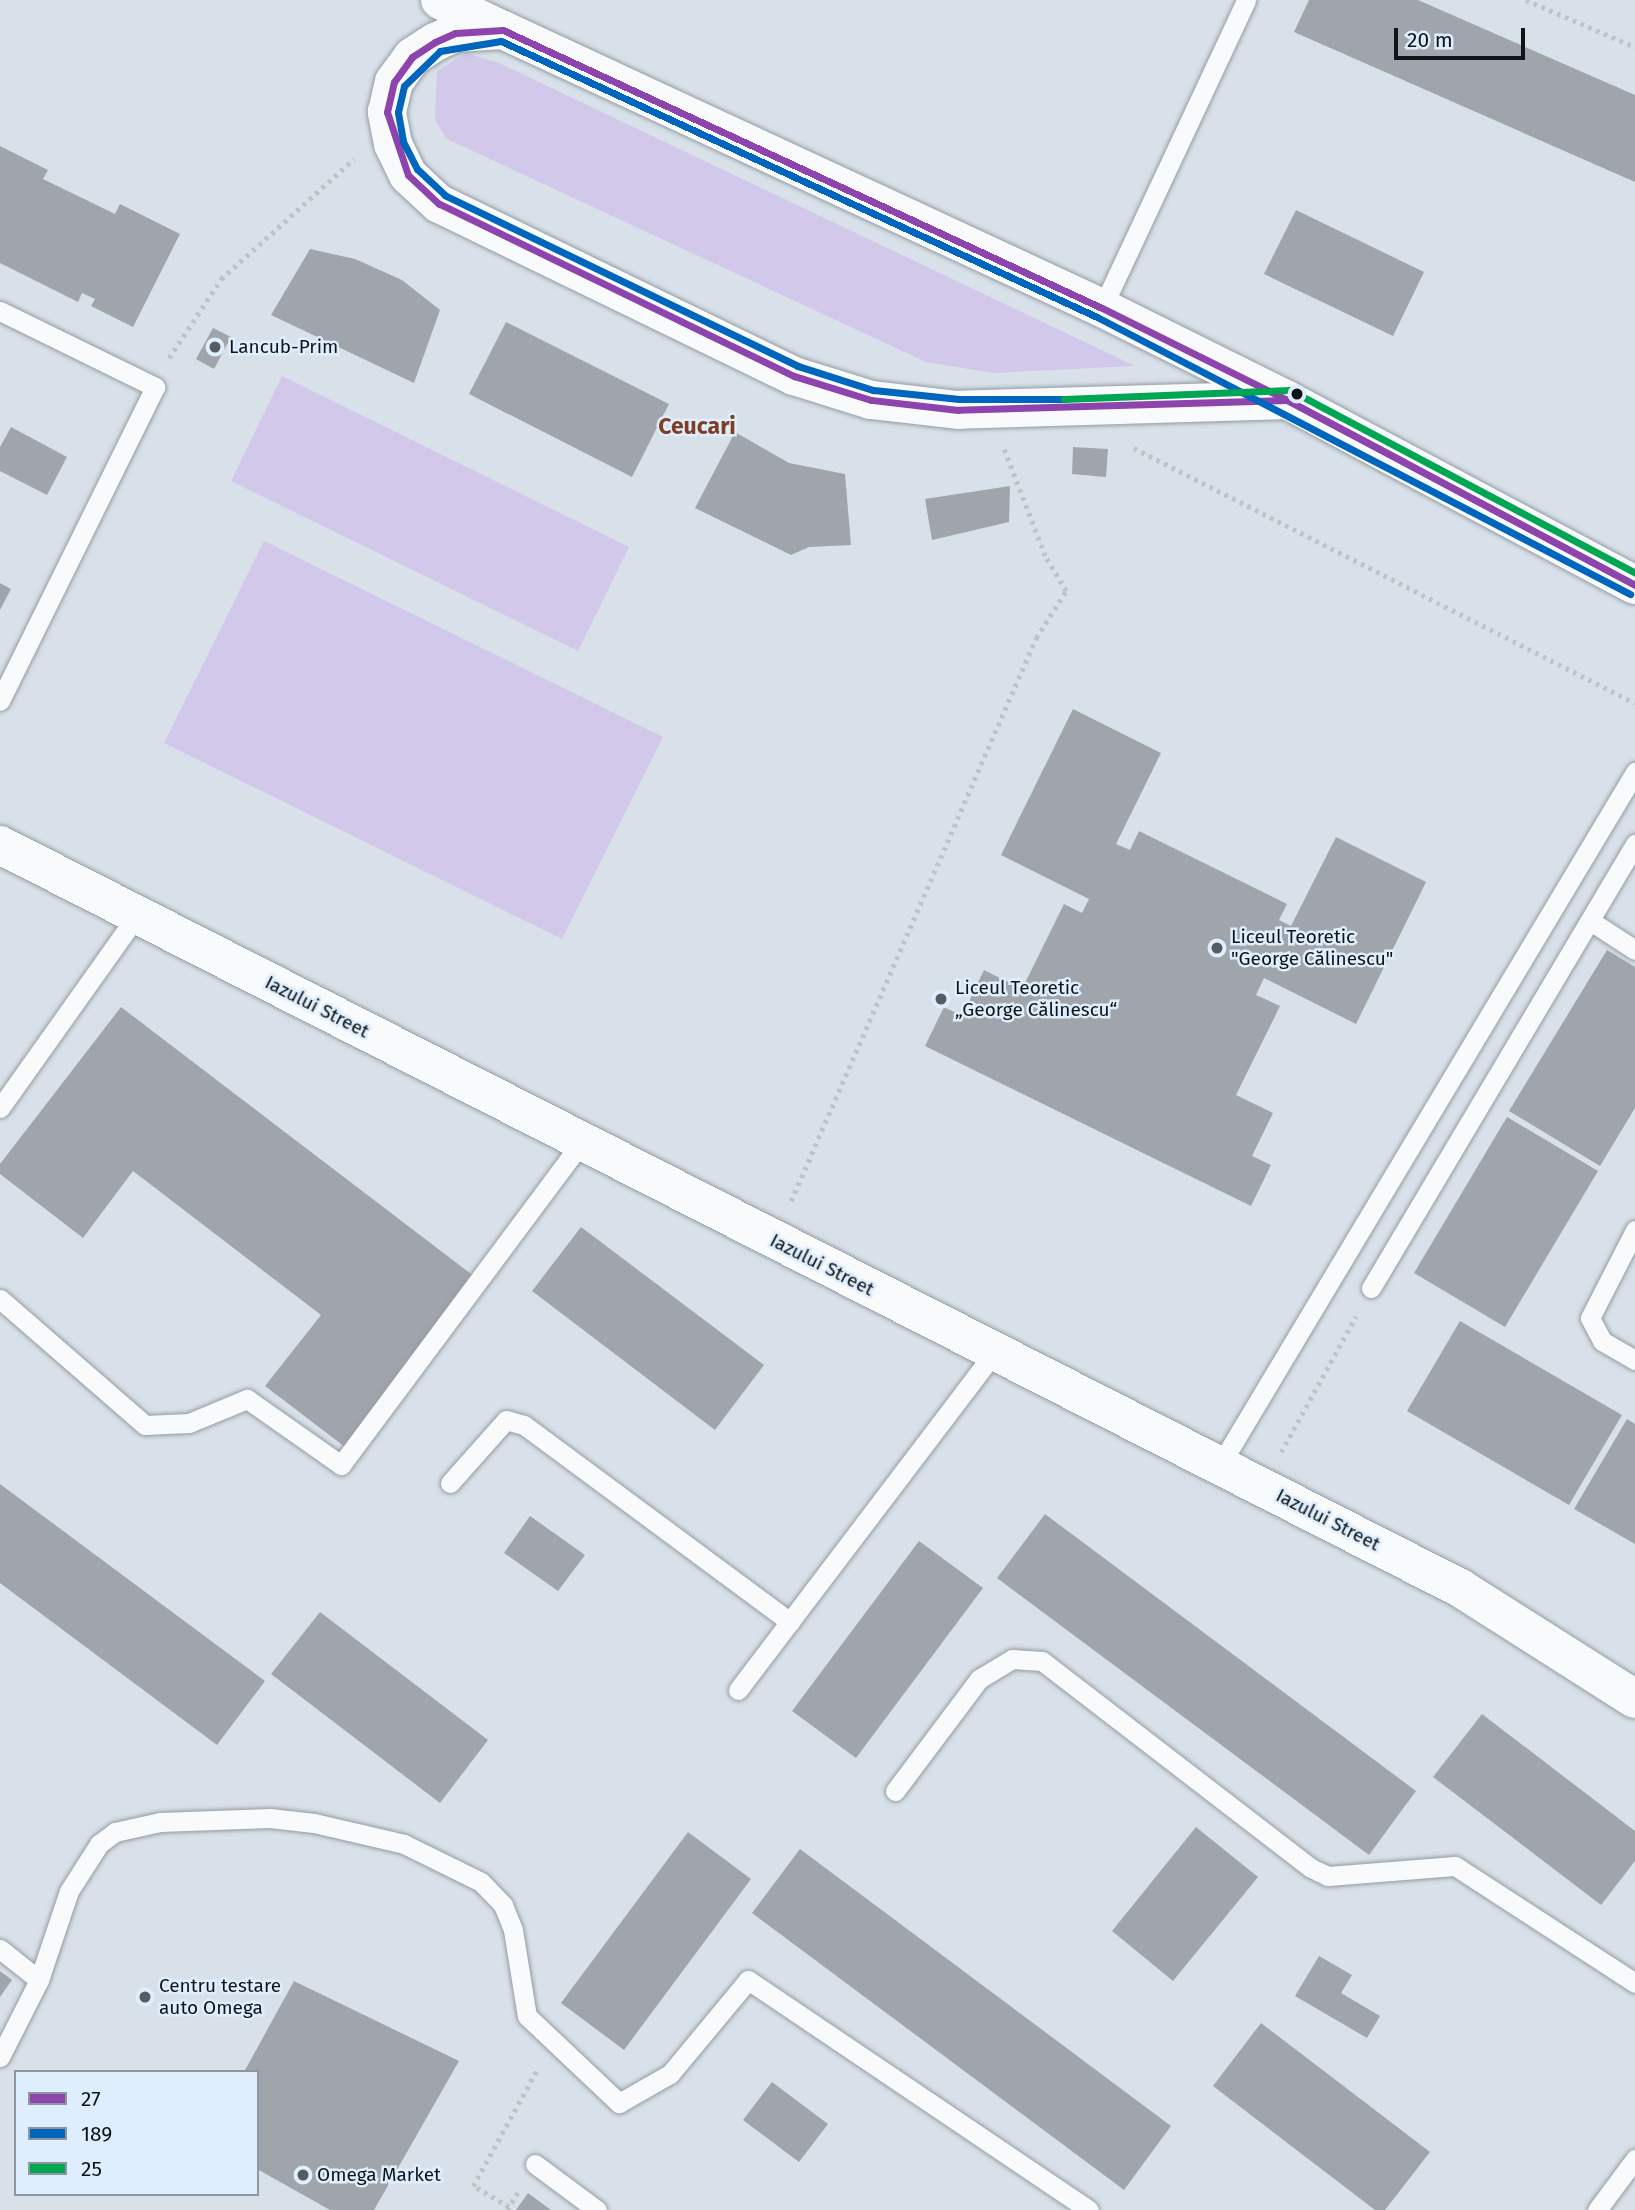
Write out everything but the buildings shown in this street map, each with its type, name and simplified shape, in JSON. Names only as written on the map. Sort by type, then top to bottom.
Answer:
[{"type":"street","points":[[440,0],[1102,307],[1287,400],[1635,585]]},
{"type":"street","points":[[503,30],[445,37],[412,57],[394,82],[387,112],[408,175],[439,204],[794,376],[871,400],[958,410],[1287,400]]},
{"type":"street","name":"Iazului Street","points":[[0,845],[1460,1588],[1635,1699]]},
{"type":"lane","points":[[1102,307],[1246,0]]},
{"type":"lane","points":[[0,311],[155,387],[0,701]]},
{"type":"lane","points":[[1220,1465],[1635,772]]},
{"type":"lane","points":[[1370,1288],[1592,922],[1635,844]]},
{"type":"lane","points":[[0,1108],[138,915]]},
{"type":"lane","points":[[1592,922],[1635,950]]},
{"type":"lane","points":[[0,1299],[145,1424],[190,1423],[247,1399],[341,1465],[582,1142]]},
{"type":"lane","points":[[1635,1230],[1590,1318],[1602,1340],[1635,1360]]},
{"type":"lane","points":[[738,1690],[994,1353]]},
{"type":"lane","points":[[450,1483],[506,1420],[524,1425],[790,1622]]},
{"type":"lane","points":[[895,1791],[979,1679],[1012,1659],[1042,1661],[1311,1868],[1328,1876],[1455,1866],[1635,1983]]},
{"type":"lane","points":[[0,2057],[39,1980],[78,1873],[115,1832],[160,1822],[270,1818],[314,1823],[414,1848],[481,1882],[503,1905],[513,1930],[527,2016],[619,2103],[670,2074],[748,1980],[1089,2210]]},
{"type":"lane","points":[[0,1949],[39,1980]]},
{"type":"lane","points":[[1597,2210],[1635,2159]]},
{"type":"lane","points":[[535,2164],[597,2210]]},
{"type":"path","points":[[1526,0],[1635,47]]},
{"type":"path","points":[[155,387],[183,330],[221,279],[358,156]]},
{"type":"path","points":[[773,1240],[1036,638],[1066,591],[1045,556],[1001,440]]},
{"type":"path","points":[[1262,1487],[1370,1288]]},
{"type":"path","points":[[509,2207],[473,2186],[543,2060]]},
{"type":"shaded area","points":[[466,53],[499,63],[1135,366],[993,373],[926,362],[447,139],[435,120],[437,71]]},
{"type":"shaded area","points":[[282,376],[629,547],[578,651],[231,481]]},
{"type":"shaded area","points":[[264,541],[663,737],[562,939],[164,743]]},
{"type":"transit line","name":"27","points":[[503,30],[1102,308],[1287,400],[958,410],[871,400],[794,376],[439,204],[408,175],[387,112],[394,82],[412,57],[435,42],[455,33],[503,30]]},
{"type":"transit line","name":"189","points":[[1064,399],[959,399],[873,390],[798,366],[445,195],[417,169],[403,141],[398,112],[404,86],[440,51],[501,41],[1097,317],[1630,594]]},
{"type":"transit line","name":"25","points":[[1064,399],[1290,390],[1635,573]]},
{"type":"transit line","name":"27","points":[[1287,400],[1404,462],[1635,585],[1287,400]]},
{"type":"place","name":"Lancub-Prim","points":[[215,347]]},
{"type":"place","name":"Liceul Teoretic \"George Călinescu\"","points":[[1217,948]]},
{"type":"place","name":"Liceul Teoretic „George Călinescu“","points":[[941,999]]},
{"type":"place","name":"Centru testare auto Omega","points":[[145,1997]]},
{"type":"place","name":"Omega Market","points":[[303,2175]]},
{"type":"district","name":"Ceucari","points":[[697,426]]}]
